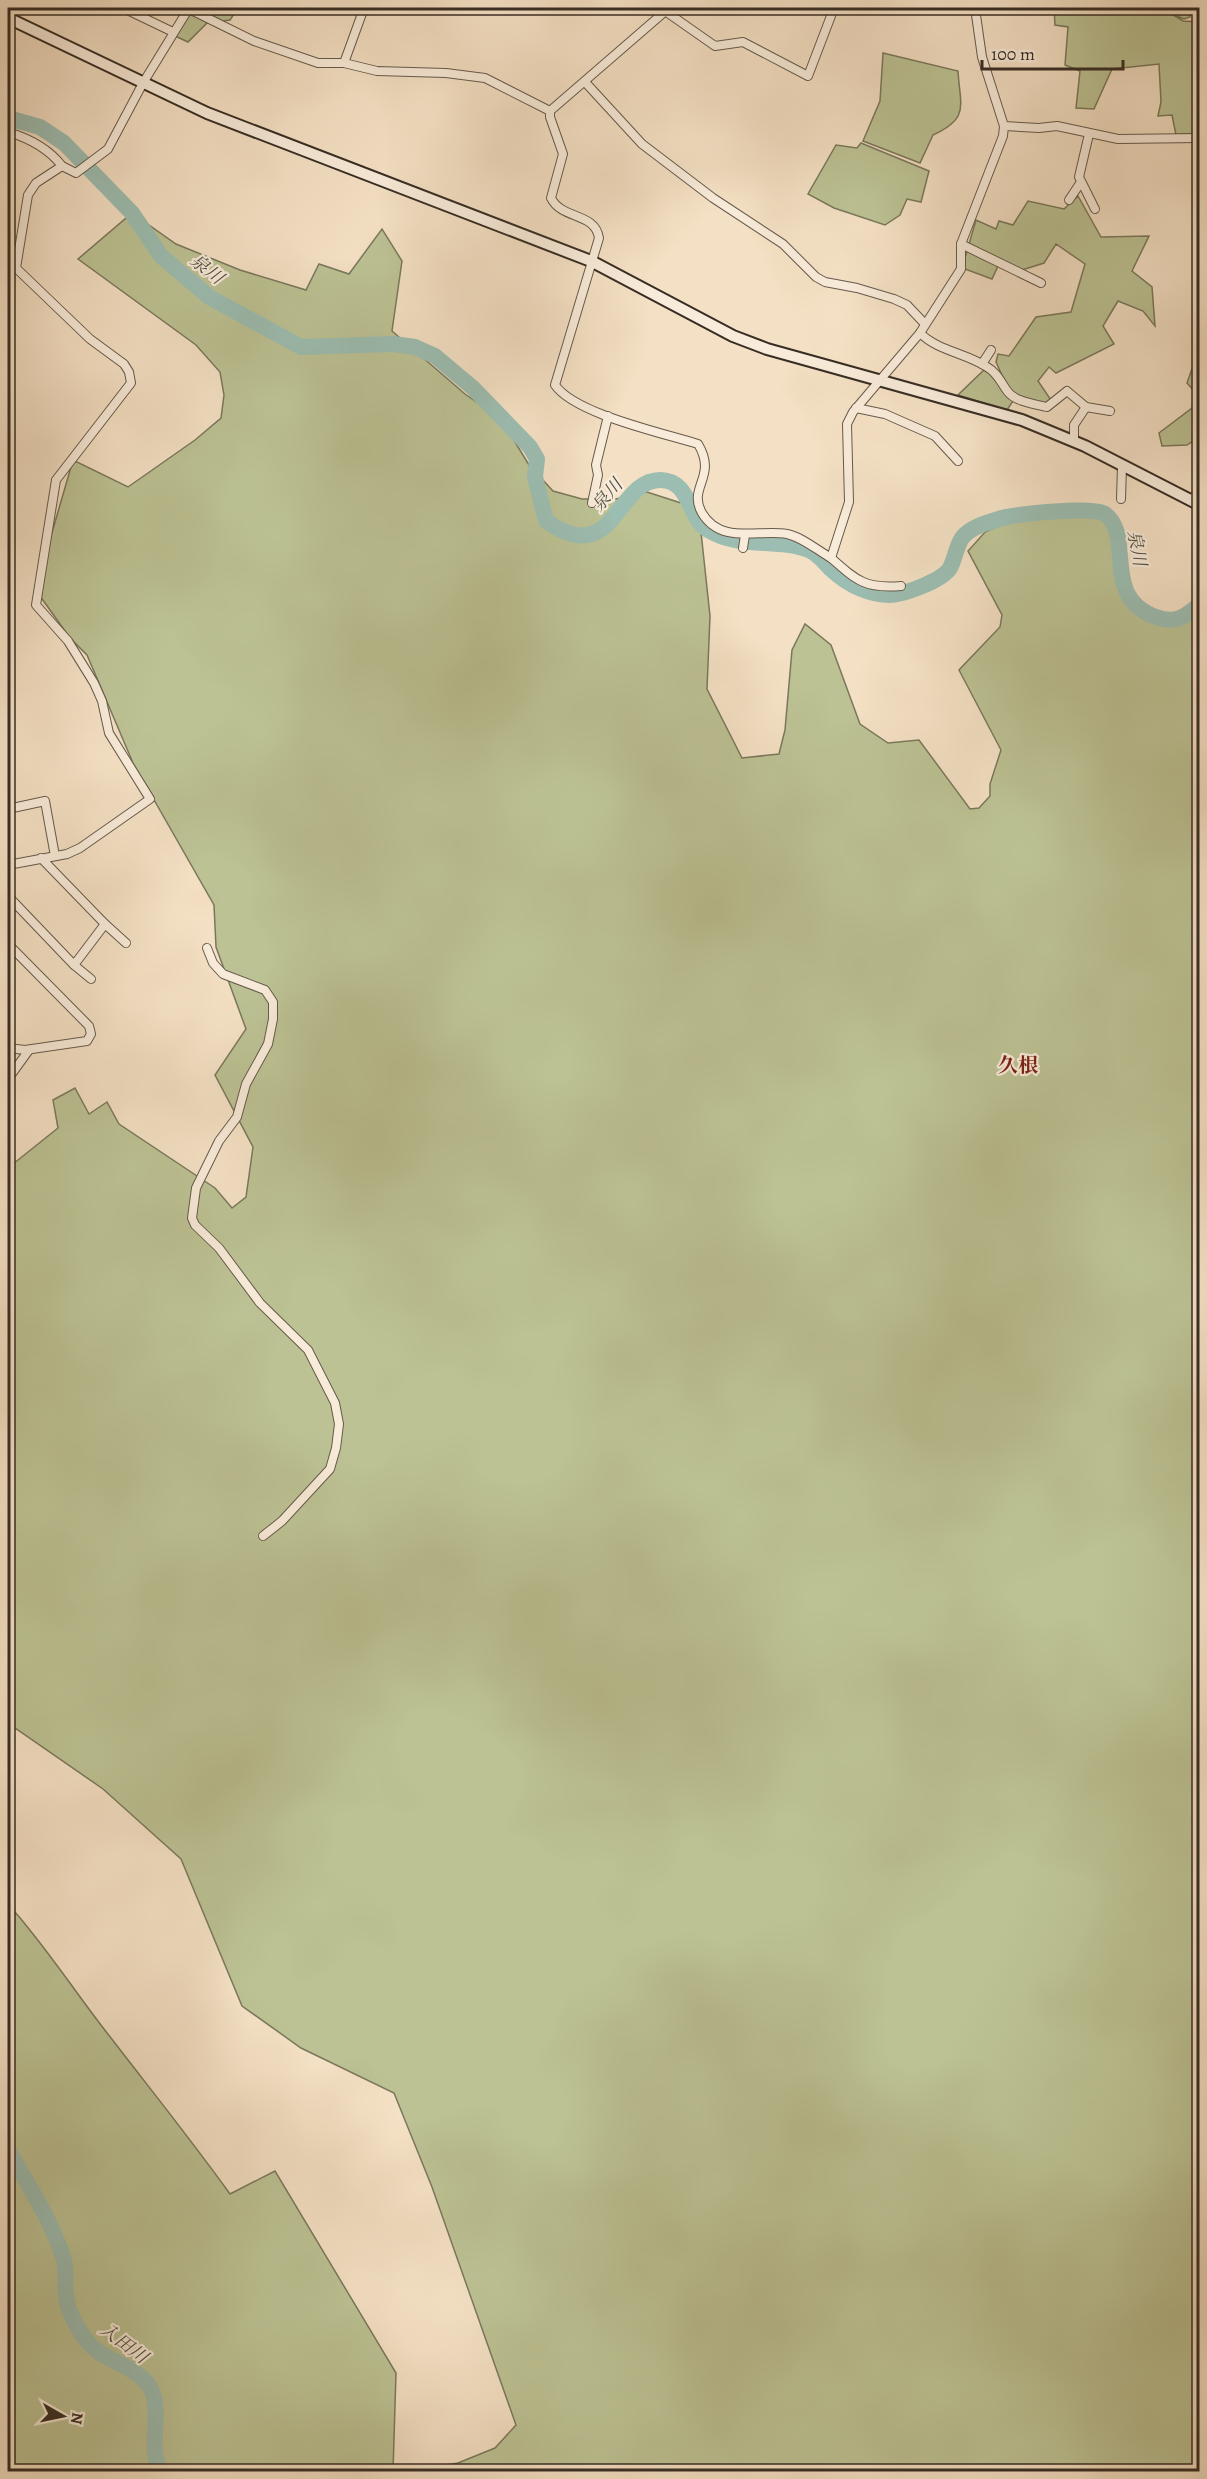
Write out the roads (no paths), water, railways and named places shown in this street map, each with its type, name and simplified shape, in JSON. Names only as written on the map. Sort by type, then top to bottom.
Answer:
[{"type":"street","points":[[123,8],[172,32]]},
{"type":"street","points":[[8,132],[23,137],[55,157],[62,166],[76,173],[96,160],[108,149],[143,82],[189,8],[254,41],[318,63],[344,63],[377,71],[436,72],[485,78],[550,111]]},
{"type":"street","points":[[344,63],[364,8]]},
{"type":"street","points":[[550,111],[667,9],[715,46],[743,42],[808,76],[820,51],[834,8]]},
{"type":"street","points":[[831,558],[849,502],[847,424],[856,408],[920,333],[961,269],[961,244],[998,153],[1005,126],[982,57],[975,8]]},
{"type":"street","points":[[8,18],[207,113],[591,261],[733,336],[767,348],[1022,420],[1074,441],[1195,503],[1200,489]]},
{"type":"street","points":[[585,82],[642,144],[713,198],[783,244],[816,277],[825,282],[894,299],[906,305],[925,324]]},
{"type":"street","points":[[550,111],[563,154],[551,198],[559,209],[590,221],[598,229],[599,238],[555,385],[561,394],[609,416],[698,444],[707,458],[705,475],[698,494],[698,505],[704,515],[725,531],[745,535],[794,536],[831,558],[857,581],[878,588],[902,586]]},
{"type":"street","points":[[1005,126],[1040,128],[1057,126],[1118,139],[1200,138]]},
{"type":"street","points":[[1089,134],[1079,177],[1095,208]]},
{"type":"street","points":[[8,865],[56,856],[80,848],[150,799],[109,733],[102,701],[94,683],[68,641],[36,605],[56,480],[131,383],[129,372],[124,364],[90,339],[12,268],[28,195],[36,183],[62,166]]},
{"type":"street","points":[[1069,200],[1081,182]]},
{"type":"street","points":[[961,244],[1041,283]]},
{"type":"street","points":[[920,333],[934,343],[982,364],[1000,378],[1009,394],[1024,402],[1047,407],[1067,391],[1086,407],[1110,411]]},
{"type":"street","points":[[982,364],[991,350]]},
{"type":"street","points":[[1074,441],[1074,425],[1086,407]]},
{"type":"street","points":[[856,408],[885,414],[935,436],[958,461]]},
{"type":"street","points":[[592,503],[598,475],[596,465],[609,416]]},
{"type":"street","points":[[1121,499],[1122,465]]},
{"type":"street","points":[[743,548],[745,535]]},
{"type":"street","points":[[8,809],[45,801],[56,856]]},
{"type":"street","points":[[41,858],[126,943]]},
{"type":"street","points":[[8,896],[74,965],[91,979]]},
{"type":"street","points":[[74,965],[105,924]]},
{"type":"street","points":[[8,944],[88,1026],[91,1034],[87,1041],[29,1050],[8,1048]]},
{"type":"street","points":[[207,948],[213,963],[223,974],[265,990],[273,1002],[273,1019],[268,1044],[246,1084],[237,1117],[219,1141],[196,1188],[192,1218],[195,1226],[219,1248],[260,1303],[308,1350],[335,1403],[339,1424],[330,1469],[290,1513],[263,1536]]},
{"type":"street","points":[[8,1079],[29,1050]]},
{"type":"waterway","name":"泉川","points":[[8,118],[40,127],[64,143],[132,213],[161,256],[209,297],[301,347],[393,344],[415,347],[435,356],[473,388],[530,447],[537,459],[535,477],[546,521],[569,533],[587,535],[601,529],[633,493],[646,483],[661,480],[678,486],[696,517],[708,530],[720,536],[745,542],[784,544],[809,550],[852,585],[874,593],[890,595],[923,586],[946,573],[962,538],[980,525],[1002,518],[1055,511],[1098,512],[1105,514],[1114,524],[1118,537],[1123,581],[1129,596],[1139,608],[1156,617],[1169,620],[1185,616],[1200,604]]},
{"type":"waterway","name":"入田川","points":[[8,2150],[39,2203],[59,2246],[65,2264],[67,2302],[76,2326],[93,2348],[140,2376],[152,2391],[156,2411],[155,2453],[161,2472]]},
{"type":"district","name":"久根","points":[[1018,1065]]}]
